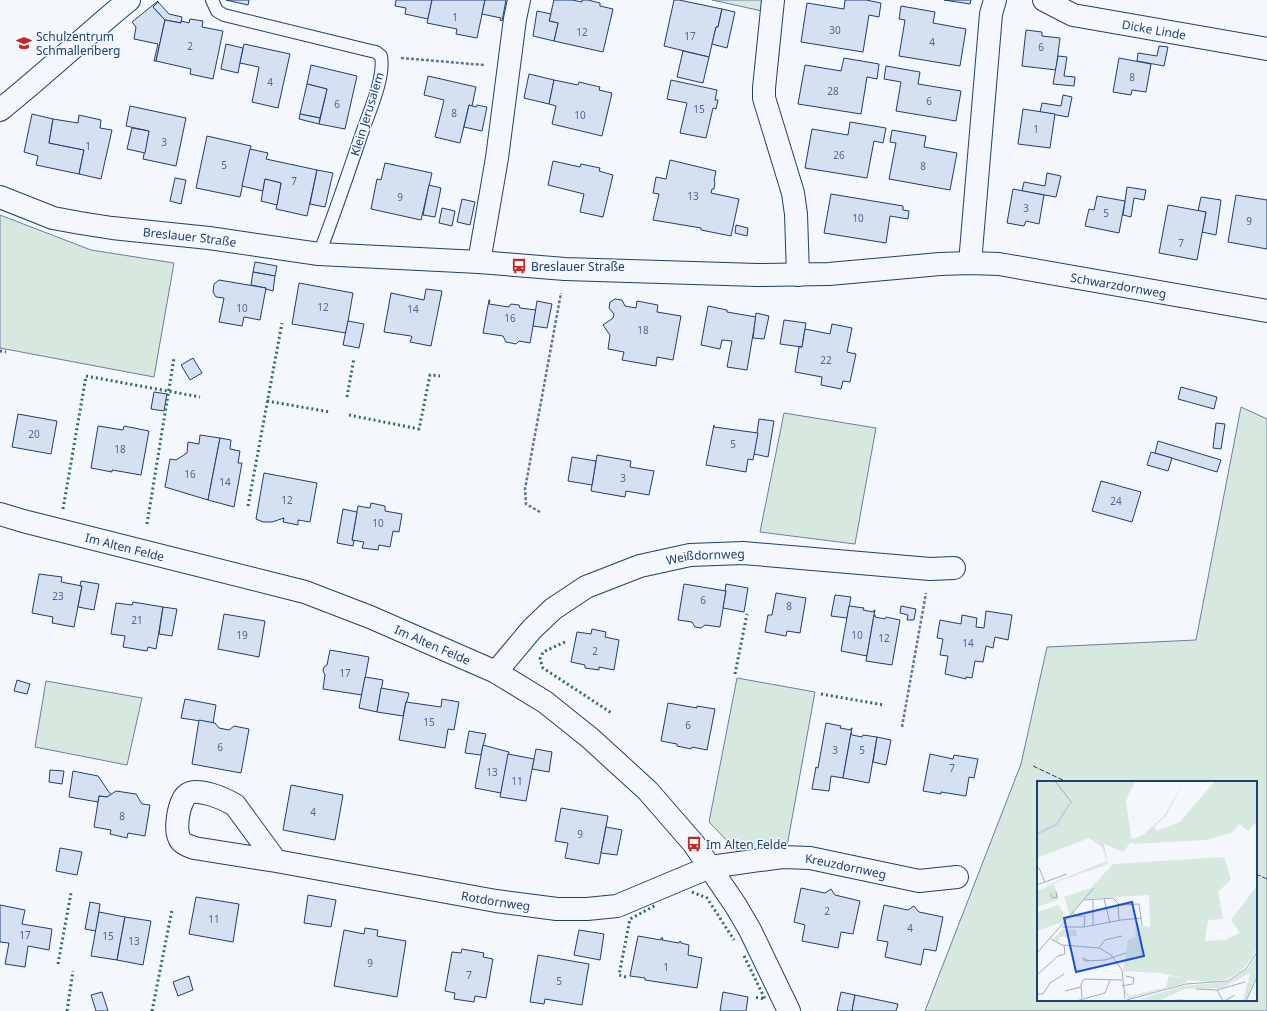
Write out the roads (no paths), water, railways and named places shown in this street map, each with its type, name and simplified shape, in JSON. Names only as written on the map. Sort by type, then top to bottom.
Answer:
[{"type":"street","points":[[0,110],[128,0]]},
{"type":"street","points":[[478,262],[497,158],[519,0]]},
{"type":"street","points":[[773,0],[764,98],[766,109],[793,194],[796,214],[798,275]]},
{"type":"street","points":[[970,263],[991,14],[995,0]]},
{"type":"street","name":"Dicke Linde","points":[[1044,0],[1073,15],[1267,49]]},
{"type":"street","name":"Breslauer Straße","points":[[0,197],[53,218],[73,222],[112,228],[209,238],[319,254],[478,262],[565,269],[719,275],[798,275]]},
{"type":"street","name":"Schwarzdornweg","points":[[798,275],[970,263],[999,264],[1267,311]]},
{"type":"street","name":"Im Alten Felde","points":[[0,514],[305,592],[370,617],[496,672],[545,702],[590,738],[648,791],[694,844],[736,906],[750,930],[789,1011]]},
{"type":"street","name":"Weißdornweg","points":[[496,672],[532,628],[553,609],[586,587],[640,566],[690,555],[743,553],[930,569],[954,568]]},
{"type":"street","name":"Kreuzdornweg","points":[[710,867],[782,857],[810,858],[919,881],[957,877]]},
{"type":"street","name":"Rotdornweg","points":[[276,861],[496,901],[557,909],[588,909],[617,906],[710,867]]},
{"type":"lane","name":"Klein Jerusalem","points":[[212,0],[217,11],[224,15],[376,52],[381,56],[382,65],[379,82],[348,176],[319,254]]},
{"type":"place","name":"Schulzentrum Schmallenberg","points":[[24,43]]},
{"type":"place","name":"Breslauer Straße","points":[[519,266]]},
{"type":"place","name":"Im Alten Felde","points":[[694,844]]}]
